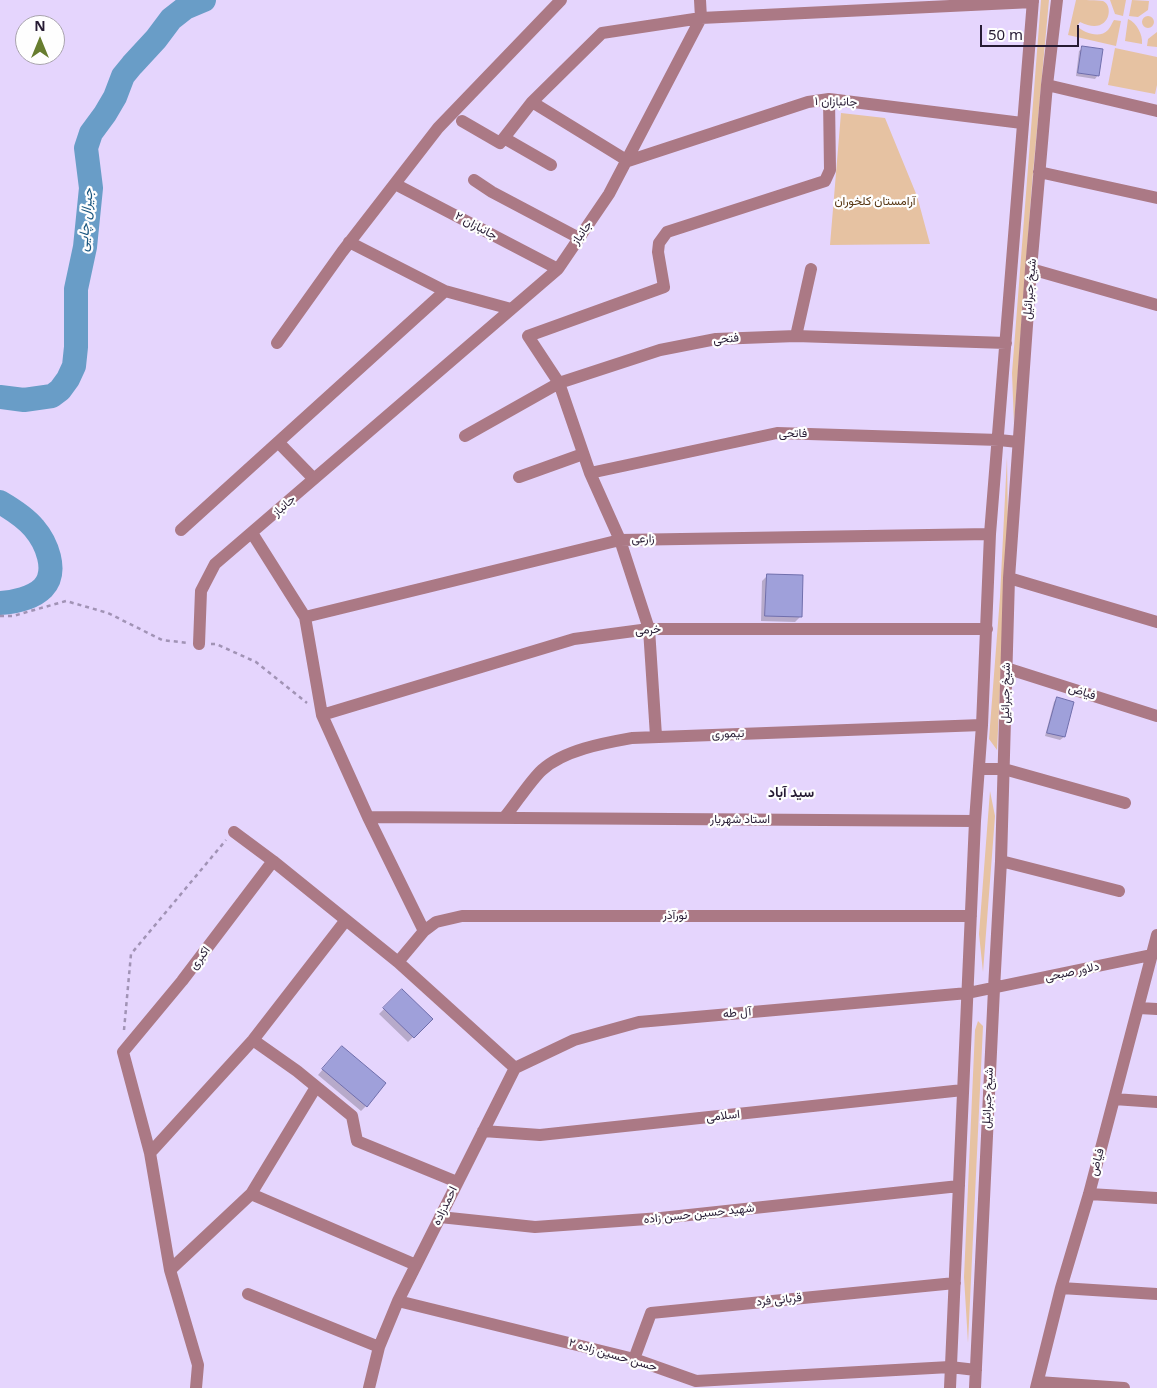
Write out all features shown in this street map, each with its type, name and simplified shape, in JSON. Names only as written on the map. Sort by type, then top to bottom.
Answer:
[{"type":"street","points":[[277,343],[349,242],[438,128],[561,0]]},
{"type":"street","points":[[700,0],[701,18]]},
{"type":"street","name":"شیخ جبرائیل","points":[[975,1388],[1002,862],[1009,578],[1039,172],[1057,0]]},
{"type":"street","points":[[462,121],[500,143],[532,102],[602,33],[701,18],[1033,1]]},
{"type":"street","name":"شیخ جبرائیل","points":[[950,1388],[990,534],[1033,1]]},
{"type":"street","name":"جانباز","points":[[199,644],[200,591],[215,564],[558,269],[609,194],[628,161],[701,18]]},
{"type":"street","points":[[1047,85],[1157,110]]},
{"type":"street","points":[[656,736],[649,629],[620,540],[590,473],[559,383],[528,336],[664,288],[658,244],[667,232],[825,181],[830,170],[829,99]]},
{"type":"street","name":"جانبازان ۱","points":[[628,161],[808,102],[829,99],[1022,123]]},
{"type":"street","points":[[532,102],[628,161]]},
{"type":"street","points":[[504,138],[551,165]]},
{"type":"street","points":[[1039,172],[1157,198]]},
{"type":"street","points":[[474,180],[492,192],[579,238]]},
{"type":"street","name":"جانبازان ۲","points":[[395,184],[558,269]]},
{"type":"street","points":[[349,242],[445,291],[511,309]]},
{"type":"street","points":[[796,336],[811,269]]},
{"type":"street","points":[[1031,269],[1157,305]]},
{"type":"street","points":[[181,530],[445,291]]},
{"type":"street","name":"فتحی","points":[[465,436],[559,383],[660,350],[716,339],[796,336],[1006,343]]},
{"type":"street","name":"فاتحی","points":[[590,473],[777,434],[1018,442]]},
{"type":"street","points":[[278,442],[314,479]]},
{"type":"street","points":[[519,477],[583,454]]},
{"type":"street","points":[[252,533],[305,617],[322,715],[368,817],[424,931]]},
{"type":"street","name":"زارعی","points":[[305,617],[620,540],[990,534]]},
{"type":"street","points":[[1009,578],[1157,622]]},
{"type":"street","name":"خرمی","points":[[322,715],[574,639],[649,629],[987,629]]},
{"type":"street","name":"فیاض","points":[[1006,668],[1157,716]]},
{"type":"street","name":"تیموری","points":[[504,818],[542,770],[558,760],[589,746],[632,738],[656,736],[982,725]]},
{"type":"street","points":[[979,770],[1004,769],[1125,803]]},
{"type":"street","name":"استاد شهریار","points":[[368,817],[976,821]]},
{"type":"street","points":[[234,832],[273,861],[398,962],[515,1068]]},
{"type":"street","name":"اکبری","points":[[123,1052],[182,982],[273,861]]},
{"type":"street","points":[[1002,862],[1119,891]]},
{"type":"street","name":"نورآذر","points":[[398,962],[424,931],[436,922],[462,916],[971,916]]},
{"type":"street","points":[[150,1154],[253,1040],[346,920]]},
{"type":"street","name":"فیاض","points":[[1037,1385],[1061,1288],[1089,1194],[1157,935]]},
{"type":"street","name":"دلاور صبحی","points":[[968,993],[1151,955]]},
{"type":"street","name":"آل طه","points":[[515,1068],[574,1040],[639,1022],[968,993]]},
{"type":"street","points":[[1139,1008],[1157,1009]]},
{"type":"street","points":[[253,1040],[352,1116],[356,1141],[456,1182]]},
{"type":"street","points":[[123,1052],[150,1154],[170,1270],[198,1366],[196,1388]]},
{"type":"street","name":"احمدزاده","points":[[369,1388],[379,1347],[398,1301],[456,1182],[515,1068]]},
{"type":"street","points":[[170,1270],[251,1194],[316,1087]]},
{"type":"street","name":"اسلامی","points":[[483,1131],[540,1135],[963,1090]]},
{"type":"street","points":[[1114,1099],[1157,1102]]},
{"type":"street","name":"شهید حسین حسن زاده","points":[[440,1217],[535,1227],[661,1218],[959,1186]]},
{"type":"street","points":[[251,1194],[416,1265]]},
{"type":"street","points":[[1089,1194],[1157,1198]]},
{"type":"street","name":"قربانی فرد","points":[[634,1359],[651,1313],[955,1283]]},
{"type":"street","points":[[1061,1288],[1157,1294]]},
{"type":"street","points":[[248,1294],[379,1347]]},
{"type":"street","name":"حسن حسین زاده ۲","points":[[398,1301],[634,1359],[696,1385],[950,1368],[976,1370]]},
{"type":"street","points":[[1037,1385],[1124,1388]]},
{"type":"path","points":[[0,616],[13,616],[66,601],[108,613],[162,640],[216,644],[256,662],[322,715]]},
{"type":"path","points":[[123,1052],[131,954],[234,832]]},
{"type":"green space","points":[[1041,0],[1049,0],[1032,184],[1014,425],[1012,373]]},
{"type":"green space","points":[[1076,0],[1103,1],[1107,4],[1109,14],[1103,23],[1098,26],[1090,26],[1080,22],[1077,26],[1088,33],[1097,35],[1105,33],[1114,20],[1121,21],[1116,46],[1068,35]]},
{"type":"green space","points":[[1110,0],[1126,0],[1123,16],[1115,14]]},
{"type":"green space","points":[[1132,0],[1149,1],[1148,10],[1138,17],[1129,16]]},
{"type":"green space","points":[[1146,16],[1150,16],[1154,22],[1150,28],[1146,28],[1142,24],[1142,20]]},
{"type":"green space","points":[[1128,19],[1139,30],[1142,44],[1125,41]]},
{"type":"green space","points":[[1157,32],[1157,47],[1147,46],[1148,39]]},
{"type":"green space","points":[[1115,48],[1157,57],[1157,85],[1155,94],[1108,85]]},
{"type":"green space","name":"آرامستان کلخوران","points":[[841,113],[885,118],[917,196],[930,244],[830,245]]},
{"type":"green space","points":[[1007,457],[1008,527],[997,750],[989,739],[1000,597]]},
{"type":"green space","points":[[990,791],[995,816],[983,972],[979,934]]},
{"type":"green space","points":[[978,1021],[983,1026],[968,1343],[964,1277],[975,1030]]},
{"type":"building","points":[[1082,46],[1103,49],[1099,76],[1078,73]]},
{"type":"building","points":[[767,574],[803,575],[802,617],[765,616]]},
{"type":"building","points":[[1057,697],[1074,702],[1065,737],[1047,733]]},
{"type":"building","points":[[402,989],[433,1019],[414,1038],[383,1008]]},
{"type":"building","points":[[342,1046],[386,1083],[367,1107],[322,1069]]},
{"type":"waterway","name":"جیرال چایی","points":[[0,397],[24,400],[52,396],[60,390],[68,379],[74,366],[76,347],[76,289],[85,247],[91,188],[86,148],[91,133],[115,97],[123,76],[171,19],[185,8],[204,0]]},
{"type":"waterway","name":"جیرال چایی","points":[[0,502],[14,510],[34,528],[43,541],[50,565],[48,581],[43,588],[23,599],[0,603]]},
{"type":"district","name":"سید آباد","points":[[791,793]]}]
